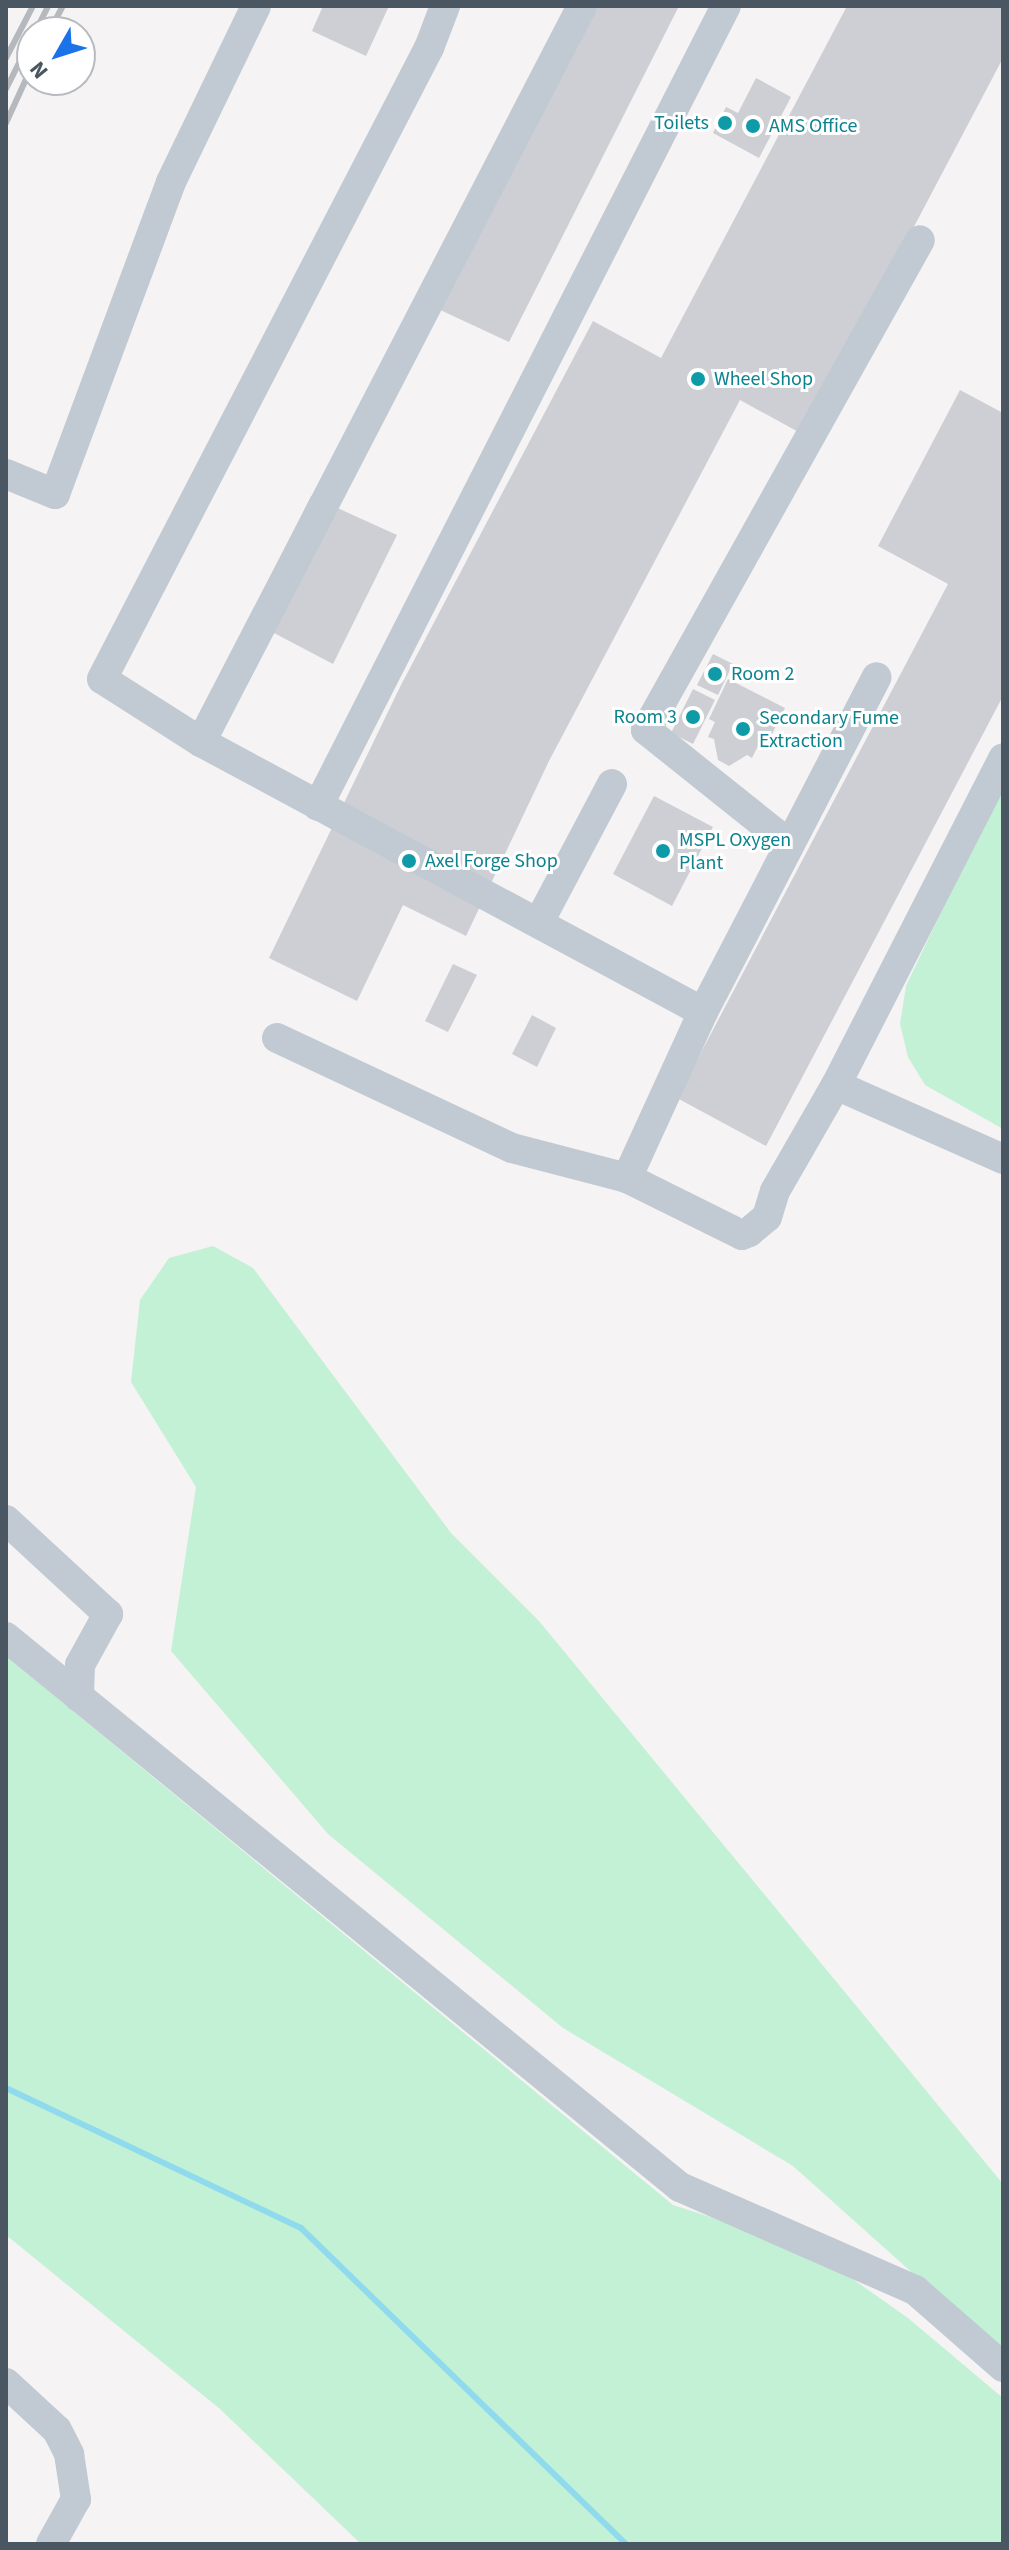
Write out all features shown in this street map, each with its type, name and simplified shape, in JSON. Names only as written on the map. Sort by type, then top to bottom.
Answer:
[{"type":"lane","points":[[6,474],[55,494],[171,182],[256,6]]},
{"type":"lane","points":[[445,6],[421,62],[102,679],[201,742],[703,1012]]},
{"type":"lane","points":[[201,742],[582,6]]},
{"type":"lane","points":[[318,806],[726,6]]},
{"type":"lane","points":[[789,844],[646,730],[920,240]]},
{"type":"lane","points":[[627,1178],[703,1012],[877,677]]},
{"type":"lane","points":[[277,1038],[512,1148],[627,1178],[742,1235],[767,1217],[775,1191],[836,1085],[1003,758]]},
{"type":"lane","points":[[539,922],[612,784]]},
{"type":"lane","points":[[836,1085],[1003,1159]]},
{"type":"lane","points":[[6,1520],[108,1614],[80,1665],[79,1697]]},
{"type":"lane","points":[[6,1637],[680,2187],[915,2290],[1003,2367]]},
{"type":"lane","points":[[6,2383],[57,2430],[69,2454],[76,2499],[51,2544]]},
{"type":"green space","points":[[1003,781],[1003,1129],[925,1085],[908,1057],[900,1024],[906,986]]},
{"type":"green space","points":[[213,1246],[253,1268],[451,1533],[539,1621],[1003,2184],[1003,2354],[793,2166],[563,2028],[328,1834],[171,1651],[196,1487],[131,1382],[140,1300],[169,1258]]},
{"type":"green space","points":[[6,1656],[673,2205],[810,2249],[908,2318],[1003,2398],[1003,2544],[361,2544],[220,2409],[6,2235]]},
{"type":"building","points":[[323,6],[389,6],[366,56],[312,31]]},
{"type":"building","points":[[570,6],[679,6],[509,342],[421,301]]},
{"type":"building","name":"Wheel Shop","points":[[847,6],[1003,6],[1003,58],[804,435],[740,400],[549,761],[466,936],[403,905],[357,1001],[269,958],[401,685],[593,321],[661,358]]},
{"type":"building","name":"AMS Office","points":[[756,78],[791,97],[759,158],[713,133],[726,107],[738,113]]},
{"type":"building","points":[[960,390],[1003,413],[1003,696],[766,1146],[677,1098],[948,584],[878,546]]},
{"type":"building","points":[[311,496],[397,535],[333,664],[249,620]]},
{"type":"building","name":"Room 2","points":[[713,654],[733,664],[718,695],[697,685]]},
{"type":"building","name":"Secondary Fume Extraction","points":[[728,679],[785,708],[765,748],[759,744],[752,758],[747,755],[729,766],[718,760],[714,739],[708,737],[715,722],[709,719]]},
{"type":"building","name":"Room 3","points":[[693,689],[715,700],[693,744],[671,733]]},
{"type":"building","name":"MSPL Oxygen Plant","points":[[654,796],[713,827],[672,906],[613,874]]},
{"type":"building","points":[[453,964],[477,975],[448,1032],[425,1021]]},
{"type":"building","points":[[532,1015],[556,1028],[537,1067],[512,1054]]},
{"type":"waterway","points":[[6,2088],[301,2228],[626,2544]]},
{"type":"railway","points":[[6,58],[33,6]]},
{"type":"railway","points":[[43,16],[48,6]]},
{"type":"railway","points":[[58,16],[63,6]]},
{"type":"railway","points":[[6,89],[16,69]]},
{"type":"railway","points":[[6,123],[18,96]]},
{"type":"place","name":"Toilets","points":[[725,123]]},
{"type":"place","name":"AMS Office","points":[[753,126]]},
{"type":"place","name":"Wheel Shop","points":[[698,379]]},
{"type":"place","name":"Room 2","points":[[715,674]]},
{"type":"place","name":"Room 3","points":[[693,717]]},
{"type":"place","name":"Secondary Fume Extraction","points":[[743,729]]},
{"type":"place","name":"MSPL Oxygen Plant","points":[[663,851]]},
{"type":"place","name":"Axel Forge Shop","points":[[409,861]]}]
